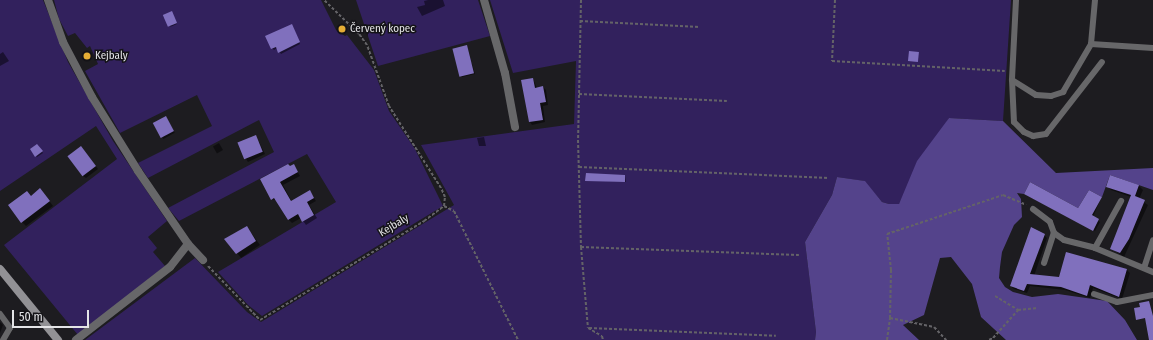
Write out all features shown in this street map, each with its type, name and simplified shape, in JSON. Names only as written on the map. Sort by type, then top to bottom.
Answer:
[{"type":"street","points":[[48,0],[63,42],[92,97],[138,172],[188,244],[203,260]]},
{"type":"street","points":[[484,0],[505,73],[515,128]]},
{"type":"street","points":[[76,340],[170,267],[188,244]]},
{"type":"street","points":[[0,269],[58,340]]},
{"type":"lane","points":[[1016,0],[1012,71],[1014,122],[1024,132],[1033,136],[1046,134],[1102,62]]},
{"type":"lane","points":[[1012,80],[1036,95],[1051,96],[1063,92],[1091,44],[1095,0]]},
{"type":"lane","points":[[1091,44],[1153,48]]},
{"type":"lane","points":[[1095,248],[1121,201]]},
{"type":"lane","points":[[1033,209],[1050,222],[1054,233],[1064,240],[1095,248],[1153,272]]},
{"type":"lane","points":[[1044,263],[1054,233]]},
{"type":"lane","points":[[1144,268],[1153,240]]},
{"type":"lane","points":[[1094,294],[1117,302],[1153,295]]},
{"type":"lane","points":[[0,314],[10,328],[3,340]]},
{"type":"path","points":[[324,0],[367,45],[389,106],[441,188],[445,197],[444,206],[454,211],[518,340]]},
{"type":"path","points":[[581,0],[579,167],[581,246],[588,328]]},
{"type":"path","points":[[835,0],[832,61],[1012,71]]},
{"type":"path","points":[[580,21],[700,27]]},
{"type":"path","points":[[579,94],[727,101]]},
{"type":"path","points":[[579,167],[829,178]]},
{"type":"path","points":[[887,340],[890,318],[891,270],[887,234],[1003,194],[1033,209]]},
{"type":"path","name":"Kejbaly","points":[[203,260],[260,320],[439,212],[444,206]]},
{"type":"path","points":[[581,246],[799,255]]},
{"type":"path","points":[[995,296],[1018,310],[1038,308]]},
{"type":"path","points":[[989,340],[993,338],[1018,310]]},
{"type":"path","points":[[890,318],[934,327],[946,340]]},
{"type":"path","points":[[588,328],[776,336]]},
{"type":"path","points":[[588,328],[602,336],[603,340]]},
{"type":"shaded area","points":[[0,0],[43,0],[68,62],[113,141],[167,221],[148,237],[157,248],[153,252],[165,266],[78,335],[4,245],[117,159],[96,126],[0,191]]},
{"type":"shaded area","points":[[54,0],[321,0],[336,30],[345,36],[347,35],[374,70],[389,111],[415,149],[443,206],[262,316],[248,305],[218,272],[336,202],[307,154],[179,221],[168,208],[274,152],[259,120],[148,178],[138,163],[212,126],[197,95],[120,133],[85,71],[98,64],[90,46],[87,48],[75,33],[68,36],[59,19]]},
{"type":"shaded area","points":[[356,0],[478,0],[490,36],[378,66]]},
{"type":"shaded area","points":[[490,0],[1011,0],[1003,121],[949,118],[899,204],[882,202],[864,181],[837,177],[832,195],[805,242],[816,332],[815,340],[85,340],[195,258],[247,312],[261,322],[454,205],[421,145],[574,124],[576,61],[513,73]]},
{"type":"shaded area","points":[[949,118],[1003,121],[1056,173],[1153,168],[1153,190],[1110,175],[1102,197],[1089,190],[1078,208],[1030,182],[1024,194],[1017,193],[1021,199],[1022,217],[1014,225],[1002,252],[1000,267],[999,278],[1005,287],[1013,292],[1032,297],[1058,294],[1107,301],[1125,320],[1137,340],[1006,340],[981,317],[972,284],[951,257],[940,258],[924,315],[903,325],[919,340],[815,340],[816,332],[805,242],[832,195],[837,177],[865,181],[882,202],[899,204],[917,161]]},
{"type":"building","points":[[172,11],[177,23],[168,27],[163,15]]},
{"type":"building","points":[[292,24],[300,42],[278,53],[276,47],[271,49],[265,36]]},
{"type":"building","points":[[467,45],[474,73],[459,77],[452,49]]},
{"type":"building","points":[[909,51],[919,52],[918,62],[908,61]]},
{"type":"building","points":[[533,78],[535,88],[543,86],[546,102],[540,103],[543,120],[529,122],[521,80]]},
{"type":"building","points":[[166,116],[174,131],[161,138],[153,123]]},
{"type":"building","points":[[256,135],[263,152],[244,159],[237,142]]},
{"type":"building","points":[[37,144],[43,151],[35,157],[30,149]]},
{"type":"building","points":[[81,146],[96,166],[82,176],[67,156]]},
{"type":"building","points":[[288,164],[290,166],[294,164],[298,172],[280,182],[291,201],[310,190],[314,198],[307,202],[314,215],[302,222],[298,214],[288,220],[274,198],[271,200],[260,179]]},
{"type":"building","points":[[586,173],[625,175],[625,182],[585,181]]},
{"type":"building","points":[[1110,175],[1139,185],[1135,196],[1145,200],[1129,239],[1120,253],[1110,249],[1131,195],[1106,187]]},
{"type":"building","points":[[1030,182],[1078,208],[1089,190],[1102,197],[1092,215],[1099,219],[1093,231],[1024,194]]},
{"type":"building","points":[[40,188],[50,201],[21,223],[8,205],[27,191],[31,196]]},
{"type":"building","points":[[247,226],[256,241],[236,254],[224,239]]},
{"type":"building","points":[[1031,227],[1045,234],[1030,274],[1059,277],[1066,252],[1127,269],[1119,297],[1090,285],[1087,296],[1061,287],[1027,284],[1024,291],[1010,286]]},
{"type":"building","points":[[1149,301],[1153,316],[1153,340],[1149,340],[1145,318],[1136,320],[1134,308],[1140,307],[1139,303]]},
{"type":"place","name":"Červený kopec","points":[[342,29]]},
{"type":"place","name":"Kejbaly","points":[[87,56]]}]
